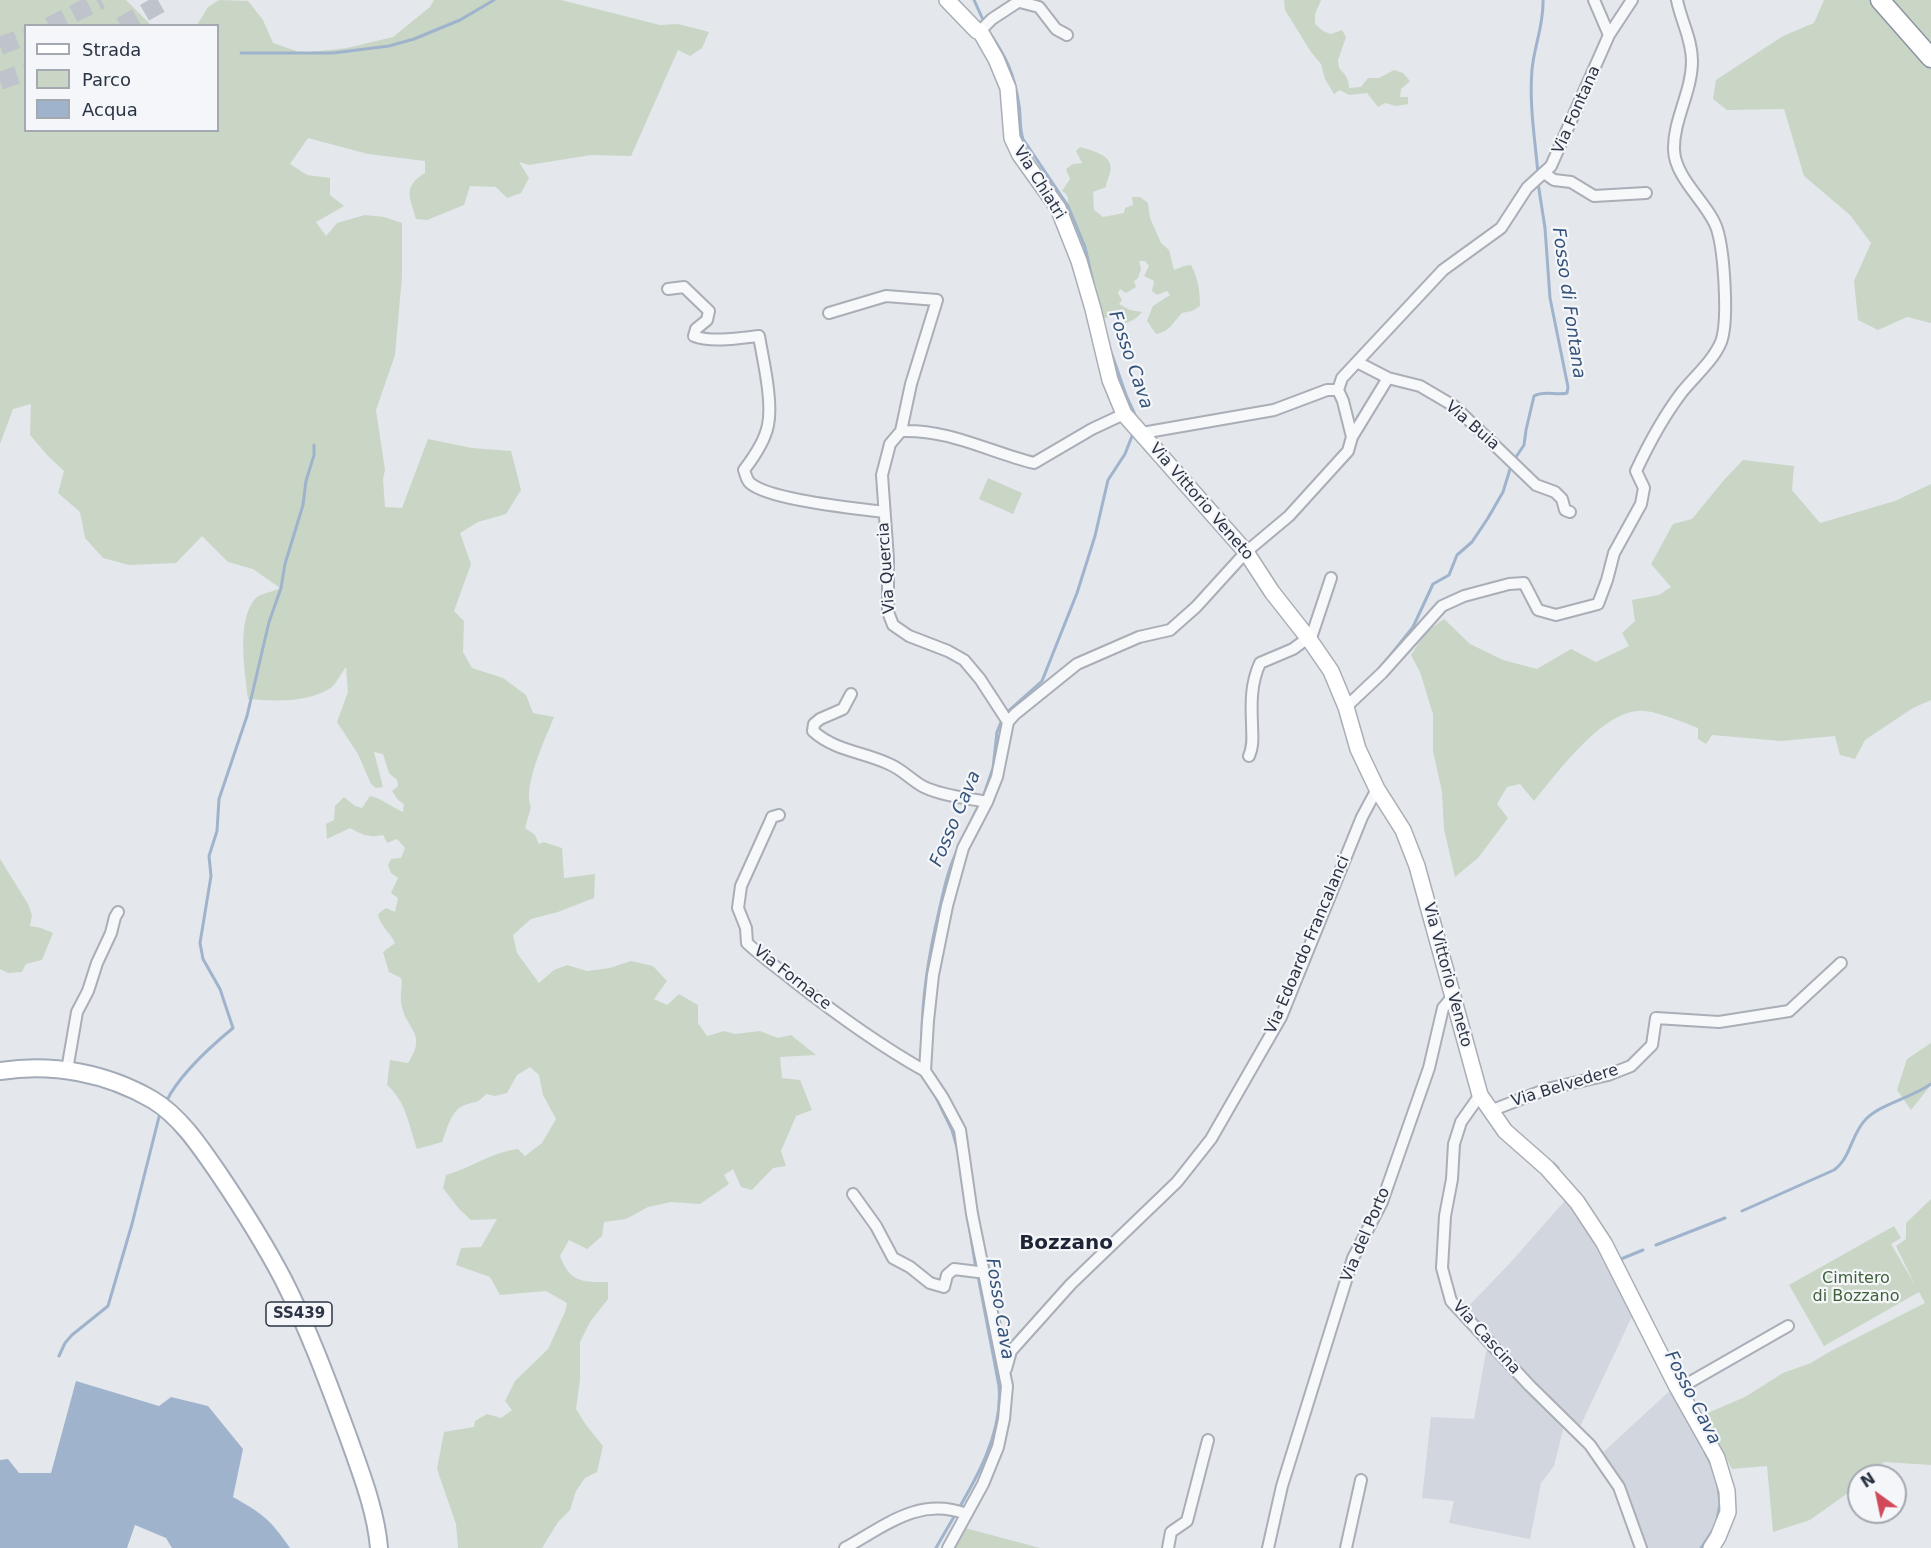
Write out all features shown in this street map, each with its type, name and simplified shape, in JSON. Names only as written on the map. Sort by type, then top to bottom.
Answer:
[{"type":"highway","points":[[1880,0],[1931,58]]},
{"type":"highway","points":[[1896,0],[1931,39]]},
{"type":"main road","name":"SS439","points":[[0,1071],[44,1067],[67,1070],[117,1083],[161,1107],[197,1142],[264,1244],[283,1280],[320,1364],[357,1462],[370,1505],[379,1548]]},
{"type":"street","name":"Via Chiatri","points":[[947,0],[977,31],[981,30],[996,59],[1008,88],[1012,138],[1020,156],[1058,208],[1075,250],[1093,309],[1110,380],[1134,425]]},
{"type":"street","points":[[1594,0],[1609,35]]},
{"type":"street","name":"Via Fontana","points":[[1338,390],[1342,378],[1443,270],[1501,228],[1522,196],[1551,166],[1609,35],[1632,0]]},
{"type":"street","points":[[1346,707],[1382,673],[1442,606],[1464,597],[1509,584],[1524,583],[1538,610],[1556,615],[1598,604],[1614,552],[1641,504],[1644,488],[1636,471],[1661,422],[1721,343],[1724,324],[1723,266],[1717,228],[1677,167],[1674,151],[1676,129],[1684,106],[1692,62],[1687,29],[1677,0]]},
{"type":"street","points":[[981,30],[992,19],[1021,1],[1039,7],[1056,29],[1066,36]]},
{"type":"street","points":[[1540,177],[1571,182],[1594,196],[1646,194]]},
{"type":"street","points":[[668,290],[684,287],[709,311],[707,320],[696,329],[694,336],[728,339],[759,336],[767,382],[768,424],[758,451],[744,470],[746,478],[752,484],[774,494],[884,512]]},
{"type":"street","name":"Via Quercia","points":[[829,313],[886,296],[937,300],[911,384],[901,431],[890,444],[882,475],[888,559],[889,618],[893,625],[909,636],[948,651],[964,660],[1006,717]]},
{"type":"street","name":"Via Buia","points":[[1357,362],[1388,378],[1420,386],[1454,406],[1536,485],[1555,492],[1562,499],[1565,510],[1570,512]]},
{"type":"street","points":[[948,1548],[961,1511],[983,1484],[998,1447],[1005,1419],[1007,1386],[978,1272],[960,1130],[943,1098],[923,1070],[933,975],[947,906],[963,848],[983,801],[997,777],[1006,717],[1015,714],[1077,664],[1139,638],[1170,630],[1196,607],[1246,552],[1289,516],[1348,451],[1352,436],[1388,378]]},
{"type":"street","points":[[901,431],[919,430],[965,439],[1034,463],[1092,429],[1274,410],[1327,390],[1338,390],[1352,436]]},
{"type":"street","name":"Via Vittorio Veneto","points":[[1134,425],[1246,552],[1272,592],[1331,671],[1346,707],[1358,749],[1377,789],[1403,830],[1417,866],[1480,1095],[1505,1131],[1547,1168],[1577,1202],[1604,1243],[1678,1389],[1717,1458],[1727,1491],[1728,1512],[1711,1548]]},
{"type":"street","points":[[1249,756],[1252,747],[1251,696],[1260,663],[1293,649],[1309,639],[1319,617],[1331,578]]},
{"type":"street","points":[[851,694],[843,709],[814,723],[813,731],[822,739],[890,764],[924,787],[983,801]]},
{"type":"street","name":"Via Edoardo Francalanci","points":[[1005,1373],[1011,1350],[1071,1284],[1177,1182],[1211,1139],[1281,1017],[1362,817],[1377,789]]},
{"type":"street","name":"Via Fornace","points":[[779,815],[772,817],[741,886],[738,908],[746,928],[747,943],[765,960],[831,1010],[890,1051],[923,1070]]},
{"type":"street","points":[[67,1070],[77,1012],[88,991],[118,912]]},
{"type":"street","name":"Via Belvedere","points":[[1490,1111],[1547,1089],[1608,1075],[1631,1066],[1652,1045],[1656,1018],[1727,1022],[1789,1011],[1841,963]]},
{"type":"street","name":"Via del Porto","points":[[1268,1548],[1282,1486],[1353,1258],[1382,1202],[1429,1068],[1443,1008],[1453,996]]},
{"type":"street","name":"Via Cascina","points":[[1480,1095],[1461,1122],[1454,1144],[1452,1179],[1445,1216],[1442,1268],[1450,1301],[1594,1450],[1619,1487],[1641,1548]]},
{"type":"street","points":[[853,1194],[871,1218],[893,1258],[910,1267],[930,1283],[944,1287],[947,1275],[954,1269],[978,1272]]},
{"type":"street","points":[[1678,1389],[1788,1326]]},
{"type":"street","points":[[1168,1548],[1171,1532],[1187,1521],[1208,1440]]},
{"type":"street","points":[[1346,1548],[1361,1480]]},
{"type":"street","points":[[846,1548],[920,1509],[948,1508],[961,1511]]},
{"type":"shaded area","points":[[1570,1195],[1636,1308],[1577,1433],[1565,1422],[1554,1466],[1541,1483],[1530,1539],[1449,1523],[1454,1501],[1422,1498],[1431,1417],[1474,1419],[1488,1341],[1462,1313]]},
{"type":"shaded area","points":[[1676,1385],[1727,1491],[1711,1548],[1641,1548],[1619,1487],[1598,1457]]},
{"type":"green space","points":[[0,0],[126,0],[150,24],[24,24],[24,132],[219,132],[219,24],[198,24],[208,7],[219,0],[248,1],[263,20],[273,43],[302,53],[347,48],[393,37],[430,7],[434,0],[561,0],[660,25],[678,24],[709,32],[702,48],[690,56],[678,50],[631,156],[591,155],[529,165],[519,162],[529,178],[521,193],[507,198],[496,187],[470,186],[464,205],[427,220],[416,219],[410,198],[410,188],[425,173],[425,161],[368,154],[308,138],[290,164],[307,175],[330,178],[330,195],[344,206],[316,222],[326,236],[337,223],[365,215],[384,217],[402,223],[402,276],[395,355],[376,410],[385,470],[383,479],[385,507],[402,508],[428,439],[472,448],[511,451],[521,490],[506,514],[478,522],[460,533],[471,564],[454,611],[464,621],[463,652],[472,668],[503,678],[526,695],[533,713],[554,717],[532,775],[529,798],[531,807],[525,828],[535,835],[539,844],[544,842],[562,848],[564,878],[595,874],[594,898],[558,912],[531,919],[513,935],[517,953],[539,983],[554,970],[567,965],[587,971],[610,968],[631,961],[653,966],[667,981],[654,999],[667,1005],[679,994],[698,1005],[698,1023],[707,1036],[724,1031],[735,1034],[760,1031],[778,1038],[791,1035],[816,1055],[780,1057],[782,1078],[800,1080],[812,1110],[796,1116],[781,1151],[786,1166],[773,1168],[752,1190],[741,1187],[733,1169],[724,1175],[729,1184],[700,1204],[671,1202],[648,1207],[626,1219],[604,1222],[602,1236],[587,1249],[569,1240],[560,1256],[568,1271],[578,1279],[608,1282],[608,1299],[590,1322],[580,1342],[580,1380],[576,1409],[603,1446],[597,1472],[585,1478],[576,1491],[570,1510],[558,1522],[542,1548],[458,1548],[456,1524],[437,1469],[444,1432],[474,1427],[475,1421],[487,1414],[501,1418],[512,1410],[505,1401],[515,1381],[548,1349],[567,1303],[546,1291],[500,1295],[490,1277],[456,1265],[461,1248],[481,1247],[497,1219],[471,1220],[443,1188],[446,1175],[490,1157],[518,1149],[525,1156],[542,1143],[556,1119],[543,1095],[539,1075],[530,1067],[517,1075],[507,1093],[495,1096],[486,1094],[478,1101],[460,1107],[450,1120],[442,1142],[417,1149],[403,1106],[387,1085],[390,1060],[408,1063],[416,1044],[414,1031],[403,1011],[401,978],[389,972],[383,952],[395,943],[378,914],[386,908],[395,912],[398,898],[391,893],[398,878],[391,873],[388,865],[391,859],[401,858],[405,848],[397,839],[387,843],[383,835],[366,835],[350,828],[327,839],[326,824],[334,820],[335,806],[344,797],[355,806],[362,808],[370,796],[403,812],[404,804],[392,791],[398,786],[397,780],[389,773],[383,754],[374,752],[383,787],[376,788],[371,784],[358,754],[337,722],[348,692],[346,667],[332,687],[320,694],[300,699],[248,699],[243,647],[245,620],[255,599],[280,588],[253,569],[228,562],[202,536],[176,563],[129,565],[103,558],[85,538],[80,512],[58,493],[64,471],[30,435],[31,404],[13,409],[0,444]]},
{"type":"green space","points":[[1284,0],[1321,0],[1315,14],[1315,24],[1331,34],[1342,30],[1346,37],[1338,60],[1339,68],[1346,77],[1349,88],[1361,87],[1368,78],[1379,78],[1394,70],[1403,73],[1410,81],[1401,89],[1400,97],[1408,97],[1408,104],[1396,106],[1385,103],[1378,107],[1367,93],[1349,95],[1340,90],[1334,94],[1325,79],[1321,64],[1285,10]]},
{"type":"green space","points":[[1824,0],[1931,0],[1931,323],[1907,317],[1878,330],[1858,320],[1854,281],[1871,243],[1850,215],[1804,176],[1784,109],[1727,110],[1713,99],[1716,80],[1783,36],[1814,23]]},
{"type":"green space","points":[[1080,147],[1102,155],[1111,167],[1106,187],[1093,192],[1094,210],[1103,217],[1124,213],[1125,208],[1133,205],[1132,197],[1140,197],[1148,203],[1150,218],[1161,243],[1169,250],[1174,270],[1191,265],[1198,285],[1200,306],[1182,313],[1165,331],[1156,334],[1147,321],[1153,306],[1170,295],[1167,291],[1157,295],[1152,291],[1154,281],[1144,276],[1149,266],[1145,261],[1139,261],[1141,269],[1138,278],[1134,281],[1136,287],[1126,293],[1120,289],[1118,293],[1122,300],[1119,304],[1130,310],[1142,312],[1135,319],[1125,323],[1121,315],[1100,319],[1086,264],[1066,211],[1068,198],[1062,191],[1070,179],[1066,169],[1073,164],[1082,163],[1076,151]]},
{"type":"green space","points":[[1743,460],[1794,466],[1792,490],[1820,523],[1895,501],[1931,484],[1931,700],[1913,708],[1865,740],[1855,759],[1840,755],[1835,736],[1781,741],[1712,735],[1706,744],[1698,739],[1698,728],[1652,712],[1629,713],[1614,719],[1598,730],[1569,759],[1534,801],[1520,784],[1507,787],[1497,804],[1508,818],[1478,858],[1455,877],[1444,829],[1442,792],[1433,751],[1433,714],[1420,672],[1411,655],[1426,632],[1444,619],[1470,644],[1503,660],[1537,669],[1571,649],[1596,662],[1629,646],[1622,633],[1635,621],[1632,600],[1659,595],[1671,587],[1651,564],[1673,524],[1692,519]]},
{"type":"green space","points":[[988,478],[1022,493],[1013,514],[979,499]]},
{"type":"green space","points":[[0,859],[28,904],[32,915],[30,926],[53,933],[42,960],[26,964],[22,972],[8,973],[0,969]]},
{"type":"green space","points":[[1931,1043],[1931,1085],[1911,1110],[1897,1090],[1907,1059]]},
{"type":"green space","name":"Cimitero di Bozzano","points":[[1931,1199],[1931,1465],[1884,1462],[1882,1464],[1847,1464],[1847,1494],[1810,1520],[1773,1532],[1767,1466],[1732,1469],[1703,1415],[1745,1397],[1783,1373],[1811,1363],[1925,1303],[1919,1292],[1824,1346],[1789,1285],[1894,1226],[1901,1238],[1891,1244],[1915,1285],[1896,1246],[1906,1239],[1906,1223]]},
{"type":"green space","points":[[965,1528],[1040,1548],[956,1548]]},
{"type":"water","points":[[76,1381],[159,1406],[171,1397],[208,1406],[243,1449],[233,1497],[265,1518],[290,1548],[172,1548],[166,1538],[135,1525],[127,1548],[0,1548],[0,1460],[8,1459],[19,1473],[51,1473]]},
{"type":"waterway","points":[[241,53],[333,53],[389,46],[414,39],[460,20],[494,0]]},
{"type":"waterway","name":"Fosso Cava","points":[[974,0],[985,24]]},
{"type":"waterway","name":"Fosso di Fontana","points":[[1538,174],[1531,83],[1543,0]]},
{"type":"waterway","name":"Fosso Cava","points":[[988,30],[1004,57],[1015,83],[1023,139],[1068,206],[1085,247],[1093,282]]},
{"type":"waterway","name":"Fosso di Fontana","points":[[1514,460],[1524,445],[1534,396],[1542,393],[1567,393],[1568,387],[1550,298],[1545,228],[1538,183]]},
{"type":"waterway","name":"Fosso Cava","points":[[1110,349],[1137,419]]},
{"type":"waterway","name":"Fosso Cava","points":[[1005,714],[1042,681],[1077,593],[1095,536],[1108,480],[1125,454],[1134,431]]},
{"type":"waterway","points":[[166,1102],[187,1072],[233,1028],[220,989],[203,959],[200,943],[211,876],[209,856],[217,831],[219,799],[247,716],[269,622],[281,588],[285,564],[303,505],[306,481],[314,455],[314,445]]},
{"type":"waterway","name":"Fosso di Fontana","points":[[1385,662],[1413,627],[1433,584],[1449,575],[1457,555],[1472,542],[1488,518],[1503,492],[1511,466]]},
{"type":"waterway","name":"Fosso Cava","points":[[983,797],[993,768],[997,732],[1002,720]]},
{"type":"waterway","name":"Fosso Cava","points":[[972,819],[980,803]]},
{"type":"waterway","name":"Fosso Cava","points":[[922,1036],[925,989],[932,942],[947,879],[958,849]]},
{"type":"waterway","points":[[1742,1211],[1834,1170],[1844,1159],[1866,1119],[1880,1109],[1931,1084]]},
{"type":"waterway","name":"Fosso Cava","points":[[933,1091],[952,1130],[958,1151]]},
{"type":"waterway","points":[[59,1356],[72,1335],[108,1306],[132,1224],[160,1113]]},
{"type":"waterway","name":"Fosso di Fontana","points":[[1553,1163],[1558,1168]]},
{"type":"waterway","name":"Fosso Cava","points":[[961,1175],[976,1269]]},
{"type":"waterway","points":[[1656,1245],[1725,1218]]},
{"type":"waterway","points":[[1621,1259],[1643,1250]]},
{"type":"waterway","name":"Fosso Cava","points":[[936,1548],[980,1470],[995,1429],[999,1408],[999,1386],[978,1276]]},
{"type":"waterway","name":"Fosso Cava","points":[[1705,1452],[1713,1468]]},
{"type":"waterway","name":"Fosso Cava","points":[[1716,1524],[1720,1504],[1718,1486]]},
{"type":"waterway","name":"Fosso Cava","points":[[1701,1548],[1713,1530]]},
{"type":"tunnel","points":[[53,24],[101,0]]},
{"type":"tunnel","points":[[125,24],[167,0]]},
{"type":"tunnel","points":[[0,46],[24,37]]},
{"type":"tunnel","points":[[0,81],[24,73]]},
{"type":"district","name":"Bozzano","points":[[1066,1244]]}]
